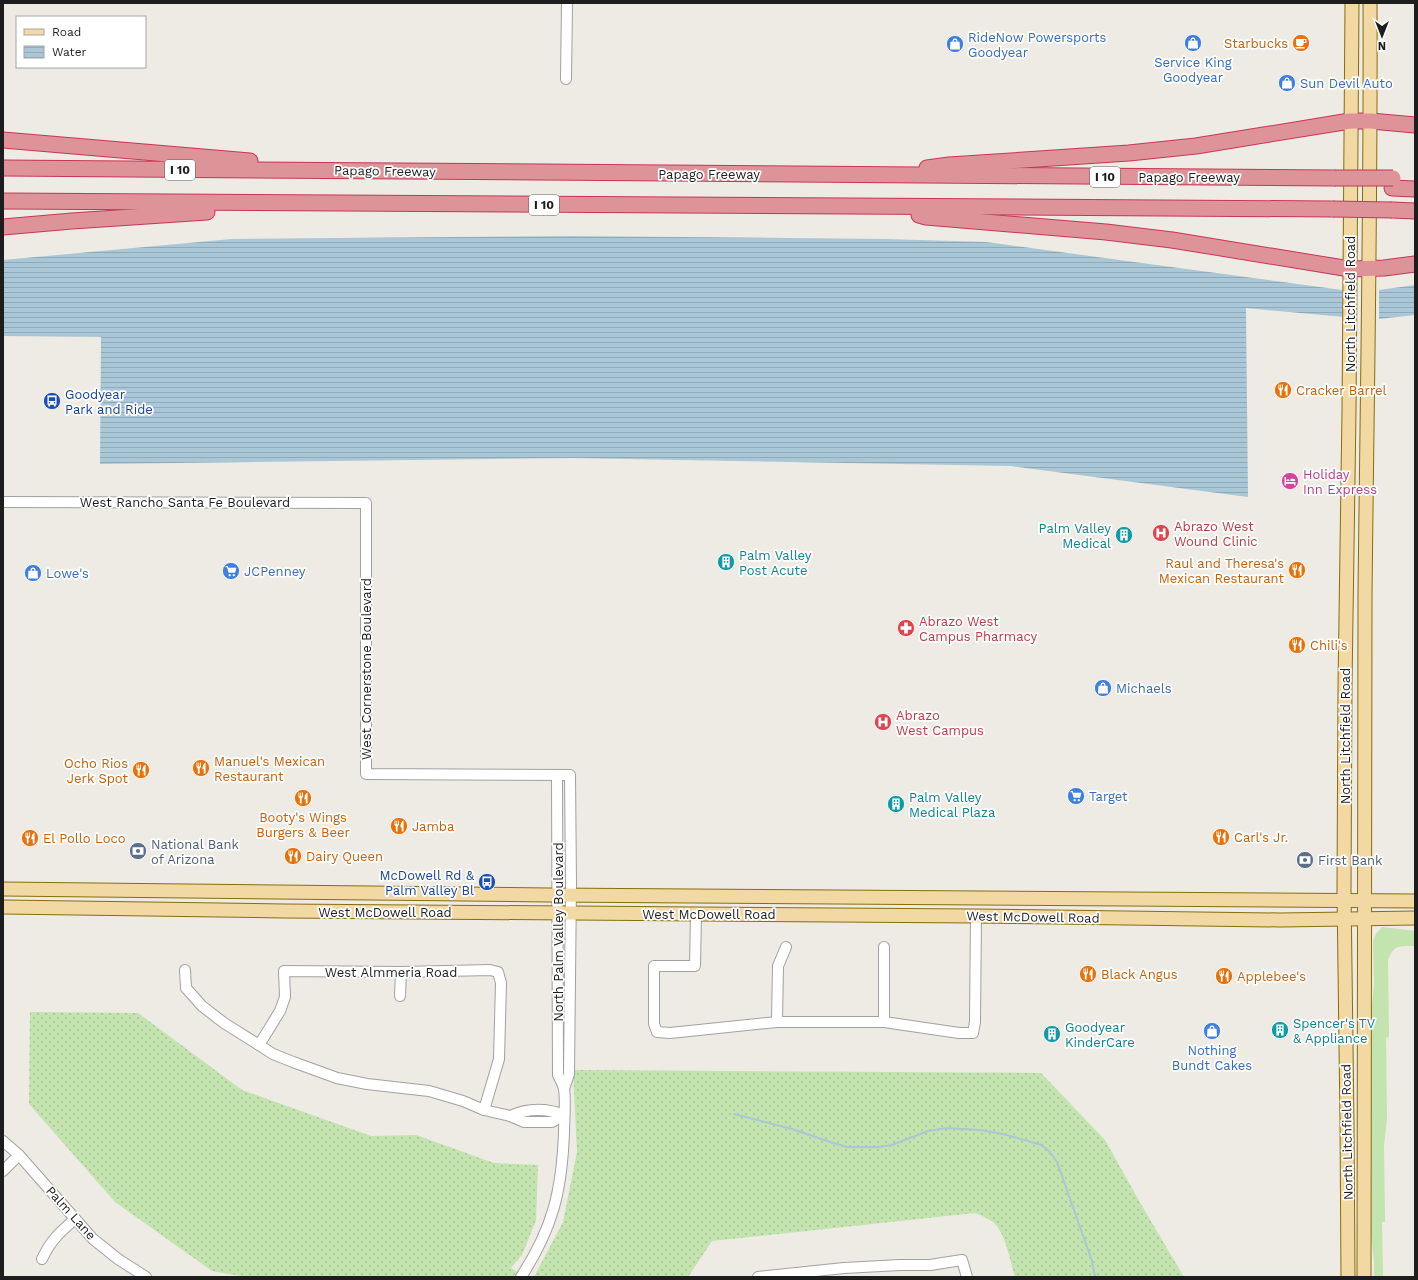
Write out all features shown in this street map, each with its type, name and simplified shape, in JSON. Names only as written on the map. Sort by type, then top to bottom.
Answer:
[{"type":"highway","points":[[877,175],[949,165],[1129,153],[1196,146],[1350,121],[1371,121],[1415,125]]},
{"type":"highway","points":[[3,140],[248,161],[330,162],[357,171]]},
{"type":"highway","name":"Papago Freeway","points":[[3,168],[877,175],[1334,183],[1393,183],[1415,178]]},
{"type":"highway","points":[[3,178],[1334,183]]},
{"type":"highway","points":[[1393,183],[1415,189]]},
{"type":"highway","name":"I 10","points":[[3,201],[1415,210]]},
{"type":"highway","points":[[3,227],[210,212],[259,203]]},
{"type":"highway","points":[[890,207],[926,217],[1158,238],[1350,269],[1370,269],[1415,264]]},
{"type":"main road","name":"North Litchfield Road","points":[[1348,1277],[1344,901],[1352,3]]},
{"type":"main road","name":"North Litchfield Road","points":[[1364,1277],[1364,919],[1371,121],[1370,3]]},
{"type":"main road","name":"West McDowell Road","points":[[3,889],[557,895],[1415,901]]},
{"type":"main road","points":[[165,890],[165,909]]},
{"type":"main road","points":[[1128,899],[1128,918]]},
{"type":"main road","name":"West McDowell Road","points":[[3,907],[1344,920],[1415,918]]},
{"type":"main road","points":[[1348,1241],[1364,1241]]},
{"type":"street","points":[[566,79],[567,3]]},
{"type":"street","name":"West Rancho Santa Fe Boulevard","points":[[3,502],[366,503]]},
{"type":"street","name":"West Cornerstone Boulevard","points":[[366,503],[366,774],[570,775]]},
{"type":"street","name":"North Palm Valley Boulevard","points":[[522,1276],[541,1244],[555,1204],[559,1187],[562,1167],[564,1089],[569,1074],[564,913],[557,895],[557,775]]},
{"type":"street","name":"North Palm Valley Boulevard","points":[[564,913],[571,895],[570,775]]},
{"type":"street","points":[[696,914],[696,966],[654,966],[654,1024],[657,1032],[670,1033],[777,1022],[884,1022],[959,1033],[973,1033],[975,1022],[976,916]]},
{"type":"street","points":[[777,1022],[778,966],[786,947]]},
{"type":"street","points":[[884,947],[884,1022]]},
{"type":"street","points":[[185,970],[186,988],[202,1006],[224,1023],[273,1054],[337,1078],[367,1084],[428,1091],[463,1101],[484,1110],[510,1116],[524,1122],[552,1122],[564,1115]]},
{"type":"street","name":"West Almmeria Road","points":[[259,1045],[280,1012],[285,997],[284,971],[401,972],[490,970],[498,972],[501,983],[499,1059],[484,1110]]},
{"type":"street","points":[[400,996],[401,972]]},
{"type":"street","name":"Palm Lane","points":[[3,1141],[19,1155],[93,1239],[118,1259],[146,1277]]},
{"type":"street","points":[[3,1171],[19,1155]]},
{"type":"street","points":[[42,1259],[50,1243],[59,1232],[75,1219]]},
{"type":"street","points":[[758,1277],[844,1268],[892,1265],[930,1265],[962,1260],[967,1277]]},
{"type":"green space","points":[[1382,927],[1415,931],[1415,946],[1398,947],[1393,951],[1388,960],[1389,1037],[1386,1038],[1387,1120],[1384,1145],[1385,1222],[1382,1222],[1383,1277],[1374,1277],[1374,1261],[1370,1226],[1371,1017],[1374,984],[1373,941],[1376,934]]},
{"type":"green space","points":[[30,1012],[138,1013],[242,1090],[371,1136],[416,1135],[494,1163],[538,1165],[536,1220],[522,1255],[511,1268],[526,1277],[247,1277],[212,1271],[115,1202],[29,1104]]},
{"type":"green space","points":[[573,1070],[1041,1073],[1105,1140],[1184,1277],[1015,1277],[1006,1244],[997,1226],[990,1220],[975,1213],[712,1241],[688,1277],[534,1277],[563,1222],[577,1152]]},
{"type":"water","points":[[572,236],[886,239],[986,242],[1342,290],[1344,317],[1246,308],[1248,497],[1011,466],[571,458],[100,464],[101,337],[3,336],[3,260],[232,239]]},
{"type":"water","points":[[1415,285],[1415,315],[1379,319],[1379,290]]},
{"type":"waterway","points":[[734,1114],[792,1129],[847,1147],[878,1147],[892,1145],[928,1131],[947,1128],[980,1130],[1003,1134],[1042,1145],[1050,1152],[1057,1162],[1092,1261],[1095,1277]]},
{"type":"place","name":"Service King Goodyear","points":[[1193,43]]},
{"type":"place","name":"Starbucks","points":[[1301,43]]},
{"type":"place","name":"RideNow Powersports Goodyear","points":[[955,44]]},
{"type":"place","name":"Sun Devil Auto","points":[[1287,83]]},
{"type":"place","name":"Cracker Barrel","points":[[1283,390]]},
{"type":"place","name":"Goodyear Park and Ride","points":[[52,401]]},
{"type":"place","name":"Holiday Inn Express","points":[[1290,481]]},
{"type":"place","name":"Abrazo West Wound Clinic","points":[[1161,533]]},
{"type":"place","name":"Palm Valley Medical","points":[[1124,535]]},
{"type":"place","name":"Palm Valley Post Acute","points":[[726,562]]},
{"type":"place","name":"Raul and Theresa's Mexican Restaurant","points":[[1297,570]]},
{"type":"place","name":"JCPenney","points":[[231,571]]},
{"type":"place","name":"Lowe's","points":[[33,573]]},
{"type":"place","name":"Abrazo West Campus Pharmacy","points":[[906,628]]},
{"type":"place","name":"Chili's","points":[[1297,645]]},
{"type":"place","name":"Michaels","points":[[1103,688]]},
{"type":"place","name":"Abrazo West Campus","points":[[883,722]]},
{"type":"place","name":"Manuel's Mexican Restaurant","points":[[201,768]]},
{"type":"place","name":"Ocho Rios Jerk Spot","points":[[141,770]]},
{"type":"place","name":"Target","points":[[1076,796]]},
{"type":"place","name":"Booty's Wings Burgers & Beer","points":[[303,798]]},
{"type":"place","name":"Palm Valley Medical Plaza","points":[[896,804]]},
{"type":"place","name":"Jamba","points":[[399,826]]},
{"type":"place","name":"Carl's Jr.","points":[[1221,837]]},
{"type":"place","name":"El Pollo Loco","points":[[30,838]]},
{"type":"place","name":"National Bank of Arizona","points":[[138,851]]},
{"type":"place","name":"Dairy Queen","points":[[293,856]]},
{"type":"place","name":"First Bank","points":[[1305,860]]},
{"type":"place","name":"McDowell Rd & Palm Valley Bl","points":[[487,882]]},
{"type":"place","name":"Black Angus","points":[[1088,974]]},
{"type":"place","name":"Applebee's","points":[[1224,976]]},
{"type":"place","name":"Spencer's TV & Appliance","points":[[1280,1030]]},
{"type":"place","name":"Nothing Bundt Cakes","points":[[1212,1031]]},
{"type":"place","name":"Goodyear KinderCare","points":[[1052,1034]]}]
